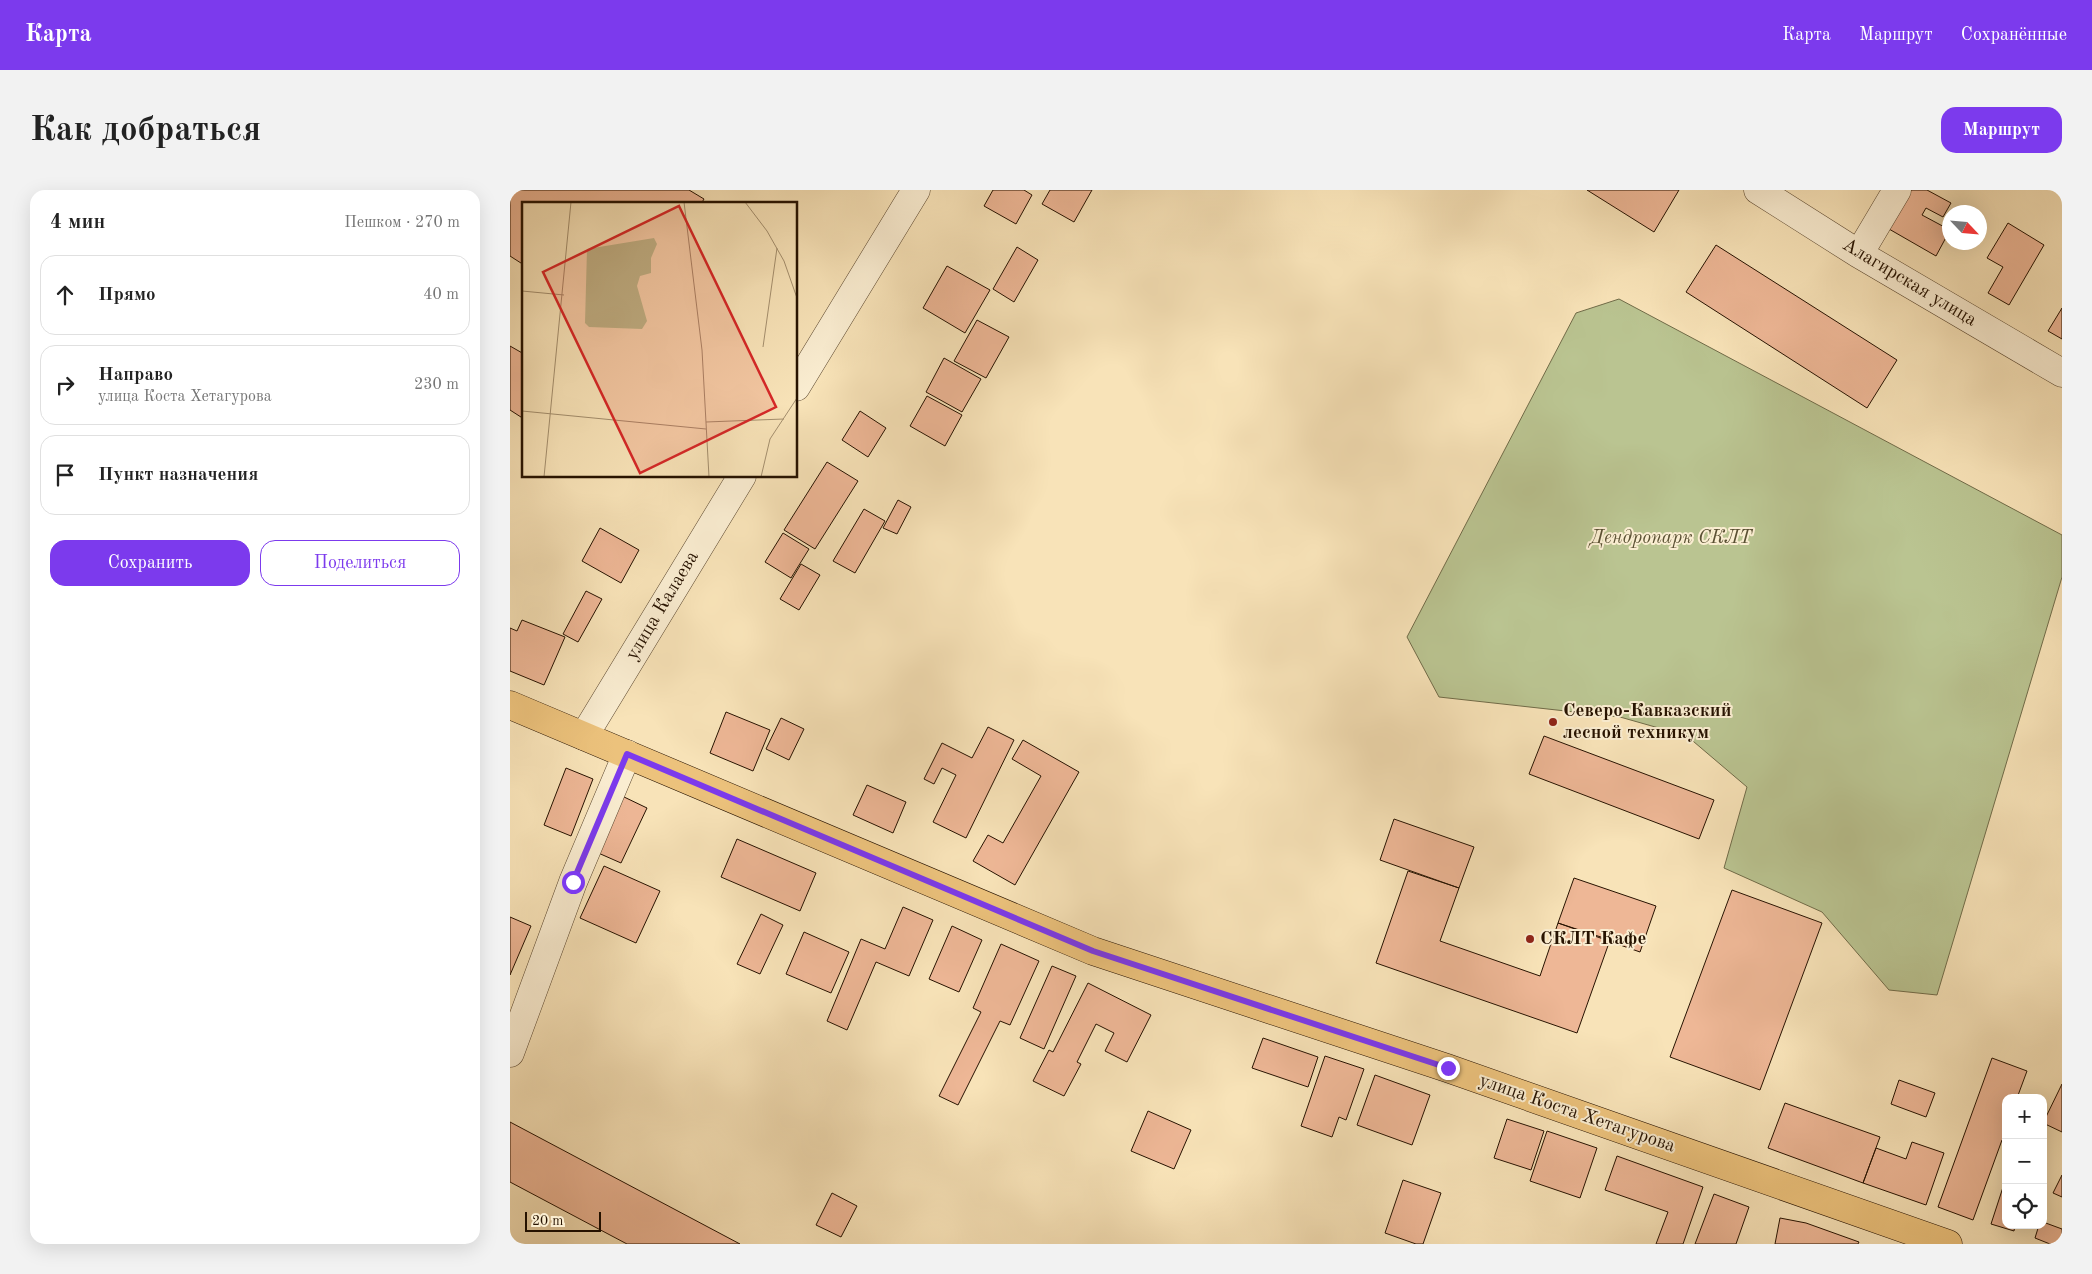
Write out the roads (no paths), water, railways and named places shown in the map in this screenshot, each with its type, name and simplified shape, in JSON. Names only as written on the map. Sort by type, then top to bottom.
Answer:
[{"type":"main road","name":"улица Коста Хетагурова","points":[[510,705],[1093,951],[1448,1068],[1948,1244]]},
{"type":"street","points":[[798,384],[916,190]]},
{"type":"street","name":"Алагирская улица","points":[[1758,190],[1859,254],[2062,373]]},
{"type":"street","points":[[1859,254],[1897,190]]},
{"type":"street","name":"улица Калаева","points":[[584,736],[741,478]]},
{"type":"street","points":[[510,1053],[573,882],[627,754]]},
{"type":"place","name":"Северо-Кавказский лесной техникум","points":[[1553,722]]},
{"type":"place","name":"СКЛТ Кафе","points":[[1530,939]]},
{"type":"park label","name":"Дендропарк СКЛТ","points":[[1671,538]]}]
